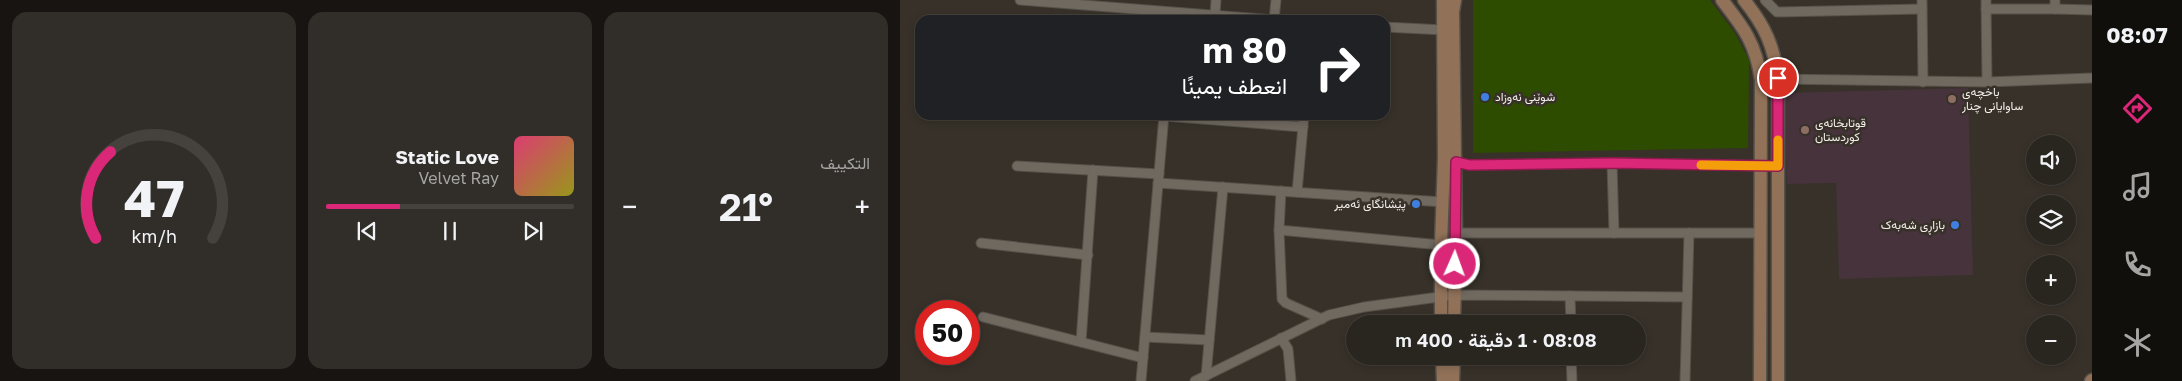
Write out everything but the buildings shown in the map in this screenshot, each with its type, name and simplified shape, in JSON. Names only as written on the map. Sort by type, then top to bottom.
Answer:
[{"type":"main road","points":[[1441,315],[1443,202],[1443,0]]},
{"type":"main road","points":[[1454,315],[1456,162],[1453,12],[1455,0]]},
{"type":"main road","points":[[1722,0],[1742,25],[1758,56],[1762,112],[1760,166],[1760,381]]},
{"type":"main road","points":[[1744,0],[1757,16],[1774,51],[1778,78],[1778,381]]},
{"type":"main road","points":[[1442,365],[1443,381]]},
{"type":"main road","points":[[1453,381],[1454,365]]},
{"type":"street","points":[[1020,0],[1154,5],[1171,15]]},
{"type":"street","points":[[1215,15],[1216,0]]},
{"type":"street","points":[[1275,15],[1276,0]]},
{"type":"street","points":[[1765,0],[1776,12],[1922,5],[1923,82]]},
{"type":"street","points":[[1987,82],[1986,5],[2055,4],[2092,10]]},
{"type":"street","points":[[1390,27],[1444,30]]},
{"type":"street","points":[[1778,78],[1923,82],[1987,82],[2092,78]]},
{"type":"street","points":[[1141,381],[1164,120]]},
{"type":"street","points":[[1222,120],[1302,127]]},
{"type":"street","points":[[1297,192],[1303,120]]},
{"type":"street","points":[[1456,162],[1469,165],[1612,163],[1778,166]]},
{"type":"street","points":[[1612,163],[1614,233]]},
{"type":"street","points":[[1017,166],[1093,170],[1223,187],[1443,202]]},
{"type":"street","points":[[1081,342],[1093,170]]},
{"type":"street","points":[[1206,376],[1223,187]]},
{"type":"street","points":[[1281,191],[1279,230],[1282,299],[1286,303],[1322,318]]},
{"type":"street","points":[[1279,230],[1441,245]]},
{"type":"street","points":[[1456,233],[1760,233]]},
{"type":"street","points":[[1685,381],[1689,233]]},
{"type":"street","points":[[981,242],[1088,255]]},
{"type":"street","points":[[1195,381],[1322,318],[1364,307],[1454,295],[1687,297]]},
{"type":"street","points":[[1570,296],[1571,315]]},
{"type":"street","points":[[983,317],[1143,358]]},
{"type":"street","points":[[1145,337],[1209,340]]},
{"type":"street","points":[[1281,338],[1288,349],[1291,381]]},
{"type":"street","points":[[1571,365],[1572,381]]},
{"type":"shaded area","points":[[1968,88],[1973,275],[1839,279],[1836,183],[1787,184],[1784,93]]},
{"type":"green space","points":[[1473,0],[1710,0],[1735,33],[1749,60],[1748,148],[1473,153]]},
{"type":"slow traffic","points":[[1701,165],[1778,166],[1778,140]]},
{"type":"place","name":"شوێنی نەوزاد","points":[[1485,97]]},
{"type":"place","name":"باخچەی ساوایانی چنار","points":[[1952,99]]},
{"type":"place","name":"قوتابخانەی کوردستان","points":[[1805,130]]},
{"type":"place","name":"پێشانگای ئەمیر","points":[[1416,204]]},
{"type":"place","name":"بازاڕی شەبەک","points":[[1955,225]]},
{"type":"route","points":[[1455,264],[1456,162],[1469,165],[1612,163],[1778,166],[1778,78]]}]
